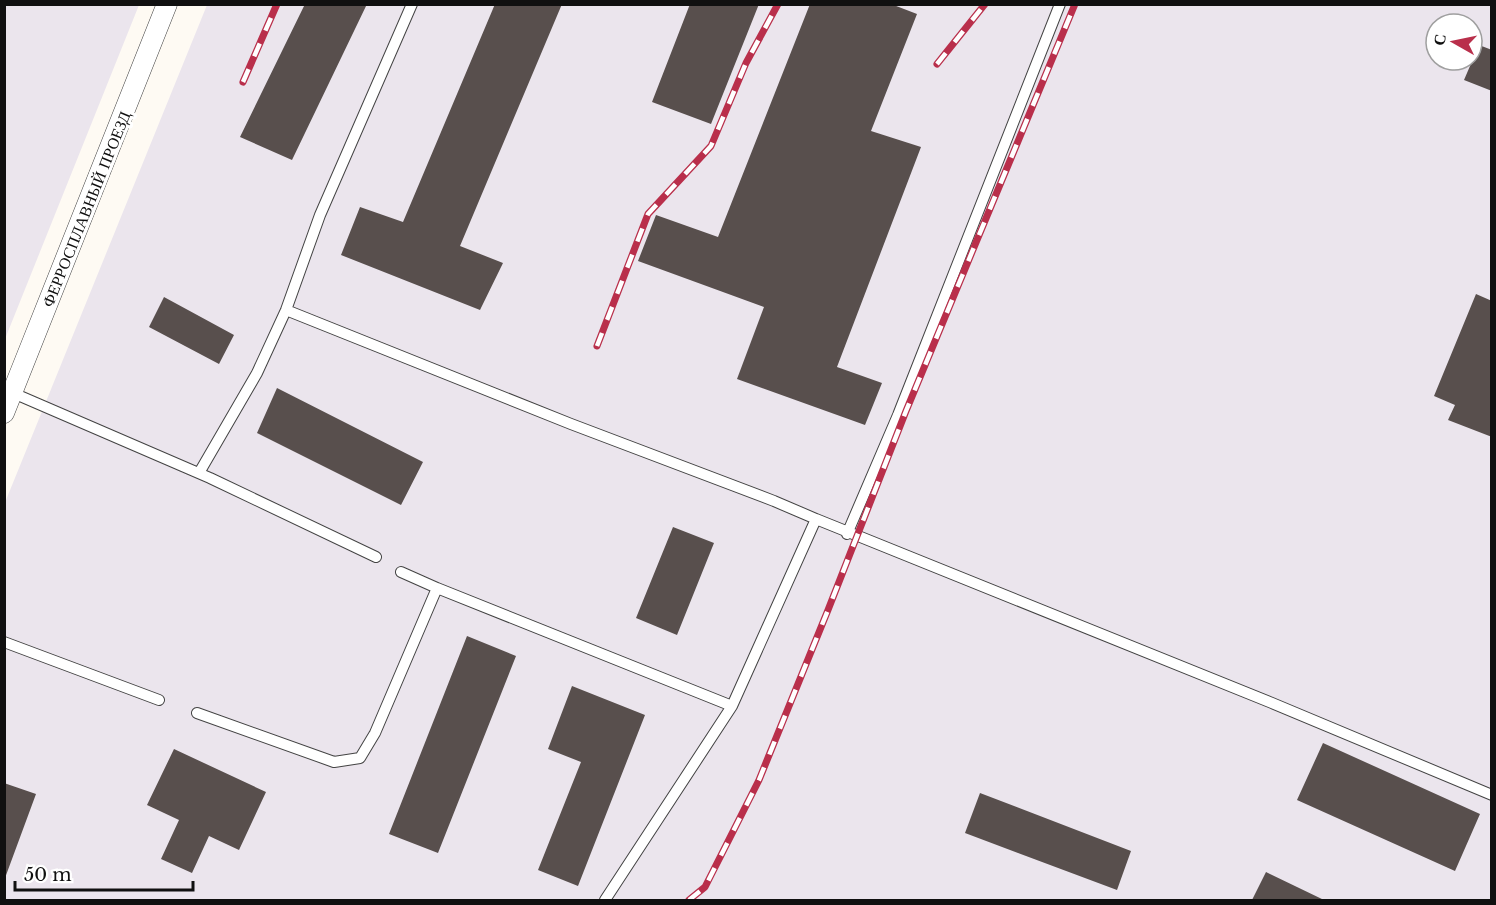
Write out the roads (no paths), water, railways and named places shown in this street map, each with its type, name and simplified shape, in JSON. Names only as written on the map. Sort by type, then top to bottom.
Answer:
[{"type":"street","name":"ФЕРРОСПЛАВНЫЙ ПРОЕЗД","points":[[4,413],[167,4]]},
{"type":"lane","points":[[199,473],[257,373],[286,310],[321,215],[412,4]]},
{"type":"lane","points":[[847,534],[902,404],[1060,4]]},
{"type":"lane","points":[[286,310],[571,424],[774,501],[847,534],[1272,703],[1491,795]]},
{"type":"lane","points":[[13,393],[199,473],[376,557]]},
{"type":"lane","points":[[605,900],[732,706],[816,519]]},
{"type":"lane","points":[[401,572],[732,706]]},
{"type":"lane","points":[[197,713],[334,762],[360,758],[375,733],[437,588]]},
{"type":"lane","points":[[4,642],[159,700]]},
{"type":"railway","points":[[243,82],[277,4]]},
{"type":"railway","points":[[597,346],[648,214],[711,146],[746,63],[778,4]]},
{"type":"railway","points":[[937,64],[985,4]]},
{"type":"railway","points":[[689,900],[705,887],[759,780],[906,411],[1075,4]]}]
